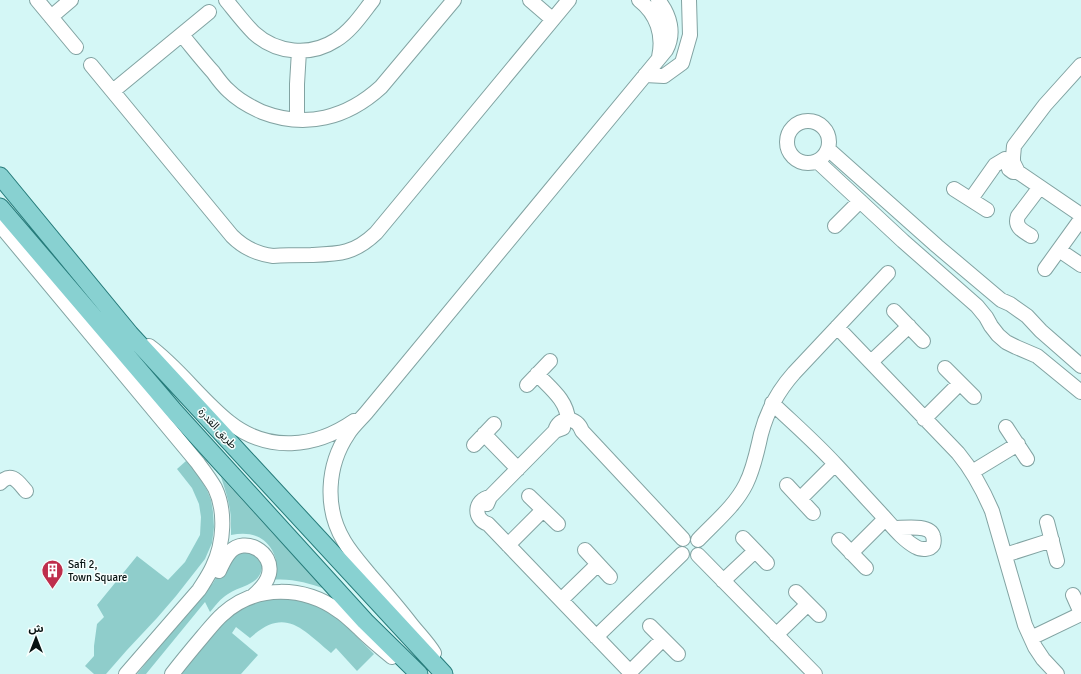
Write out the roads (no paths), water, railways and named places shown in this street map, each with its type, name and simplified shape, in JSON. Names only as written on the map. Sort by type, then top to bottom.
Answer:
[{"type":"main road","name":"طريق القدرة","points":[[0,176],[130,334],[441,671]]},
{"type":"main road","name":"طريق القدرة","points":[[0,207],[174,412],[365,621],[418,674]]},
{"type":"street","points":[[37,0],[76,47]]},
{"type":"street","points":[[51,17],[71,0]]},
{"type":"street","points":[[226,0],[253,32],[263,40],[286,50],[298,51],[312,50],[336,40],[347,32],[373,0]]},
{"type":"street","points":[[182,35],[228,91],[237,98],[268,114],[297,120],[314,120],[339,114],[372,96],[454,0]]},
{"type":"street","points":[[530,0],[552,19]]},
{"type":"street","points":[[92,65],[232,236],[244,246],[258,253],[273,256],[334,254],[353,250],[376,233],[569,0]]},
{"type":"street","points":[[639,0],[646,5],[658,26],[661,43],[658,59]]},
{"type":"street","points":[[441,671],[432,650],[351,552],[343,540],[337,527],[330,500],[332,471],[336,458],[341,445],[349,432],[666,50],[670,40],[671,28],[668,17],[658,0]]},
{"type":"street","points":[[645,75],[664,76],[682,63],[690,35],[689,0]]},
{"type":"street","points":[[113,91],[209,12]]},
{"type":"street","points":[[297,120],[298,51]]},
{"type":"street","points":[[1081,65],[1046,105],[1014,146],[1008,151],[1005,159],[1007,167],[1014,172],[1018,172],[1081,215]]},
{"type":"street","points":[[803,122],[816,123],[821,126],[828,136],[828,149],[822,158],[811,163],[805,163],[799,161],[790,152],[787,140],[792,129],[797,125],[803,122]]},
{"type":"street","points":[[1014,146],[1013,157],[1015,168],[1018,172]]},
{"type":"street","points":[[828,149],[915,227],[1001,300],[1019,310],[1035,323],[1041,331],[1081,366]]},
{"type":"street","points":[[971,199],[994,165],[1005,159]]},
{"type":"street","points":[[817,161],[977,306],[998,335],[1006,342],[1042,360],[1081,392]]},
{"type":"street","points":[[1031,236],[1020,228],[1017,224],[1017,220],[1018,216],[1040,187]]},
{"type":"street","points":[[954,189],[987,210]]},
{"type":"street","points":[[835,226],[860,201]]},
{"type":"street","points":[[1045,269],[1081,219]]},
{"type":"street","points":[[0,225],[197,462],[216,489],[222,522],[220,544],[214,565],[197,592],[126,674]]},
{"type":"street","points":[[1058,250],[1081,266]]},
{"type":"street","points":[[698,540],[730,508],[742,490],[754,465],[764,424],[772,404],[788,380],[888,272]]},
{"type":"street","points":[[986,317],[1001,300]]},
{"type":"street","points":[[894,310],[923,341]]},
{"type":"street","points":[[871,362],[909,326]]},
{"type":"street","points":[[837,327],[958,453],[972,472],[992,511],[1021,614],[1031,638],[1043,659],[1057,674]]},
{"type":"street","points":[[1026,351],[1041,331]]},
{"type":"street","points":[[130,334],[152,348],[229,422],[238,428],[266,441],[297,443],[318,440],[336,432],[366,413]]},
{"type":"street","points":[[527,385],[550,361]]},
{"type":"street","points":[[945,368],[974,398]]},
{"type":"street","points":[[537,374],[562,401],[568,420]]},
{"type":"street","points":[[924,419],[960,383]]},
{"type":"street","points":[[772,404],[835,464],[890,524],[851,552]]},
{"type":"street","points":[[663,639],[631,673],[488,524],[482,521],[477,510],[480,502],[490,497],[518,469],[554,431],[558,424],[564,420],[568,420],[575,422],[581,428],[582,431],[684,539]]},
{"type":"street","points":[[474,445],[494,424]]},
{"type":"street","points":[[1006,427],[1027,459]]},
{"type":"street","points":[[554,431],[563,428],[573,428],[582,431]]},
{"type":"street","points":[[484,434],[518,469]]},
{"type":"street","points":[[972,472],[1018,444]]},
{"type":"street","points":[[800,499],[835,464]]},
{"type":"street","points":[[0,483],[4,480],[14,478],[26,491]]},
{"type":"street","points":[[787,486],[813,513]]},
{"type":"street","points":[[529,496],[558,524]]},
{"type":"street","points":[[508,545],[543,510]]},
{"type":"street","points":[[1047,522],[1057,560]]},
{"type":"street","points":[[693,536],[698,540],[702,547],[698,555],[690,558],[682,554],[680,548],[681,542],[686,537],[693,536]]},
{"type":"street","points":[[743,538],[767,563]]},
{"type":"street","points":[[839,540],[866,568]]},
{"type":"street","points":[[1004,555],[1052,540]]},
{"type":"street","points":[[197,592],[204,590],[210,585],[217,576],[230,552],[238,546],[249,545],[263,553],[269,567],[269,573],[263,586],[253,596]]},
{"type":"street","points":[[585,550],[610,577]]},
{"type":"street","points":[[723,581],[755,551]]},
{"type":"street","points":[[596,637],[682,554]]},
{"type":"street","points":[[698,555],[815,674]]},
{"type":"street","points":[[561,600],[598,564]]},
{"type":"street","points":[[172,674],[223,614],[242,601],[253,596],[283,591],[303,594],[323,601],[340,611],[384,651],[418,674]]},
{"type":"street","points":[[796,592],[819,615]]},
{"type":"street","points":[[1031,638],[1081,614],[1073,595]]},
{"type":"street","points":[[776,635],[808,604]]},
{"type":"street","points":[[650,626],[678,654]]},
{"type":"place","name":"Safi 2, Town Square","points":[[53,590]]}]
